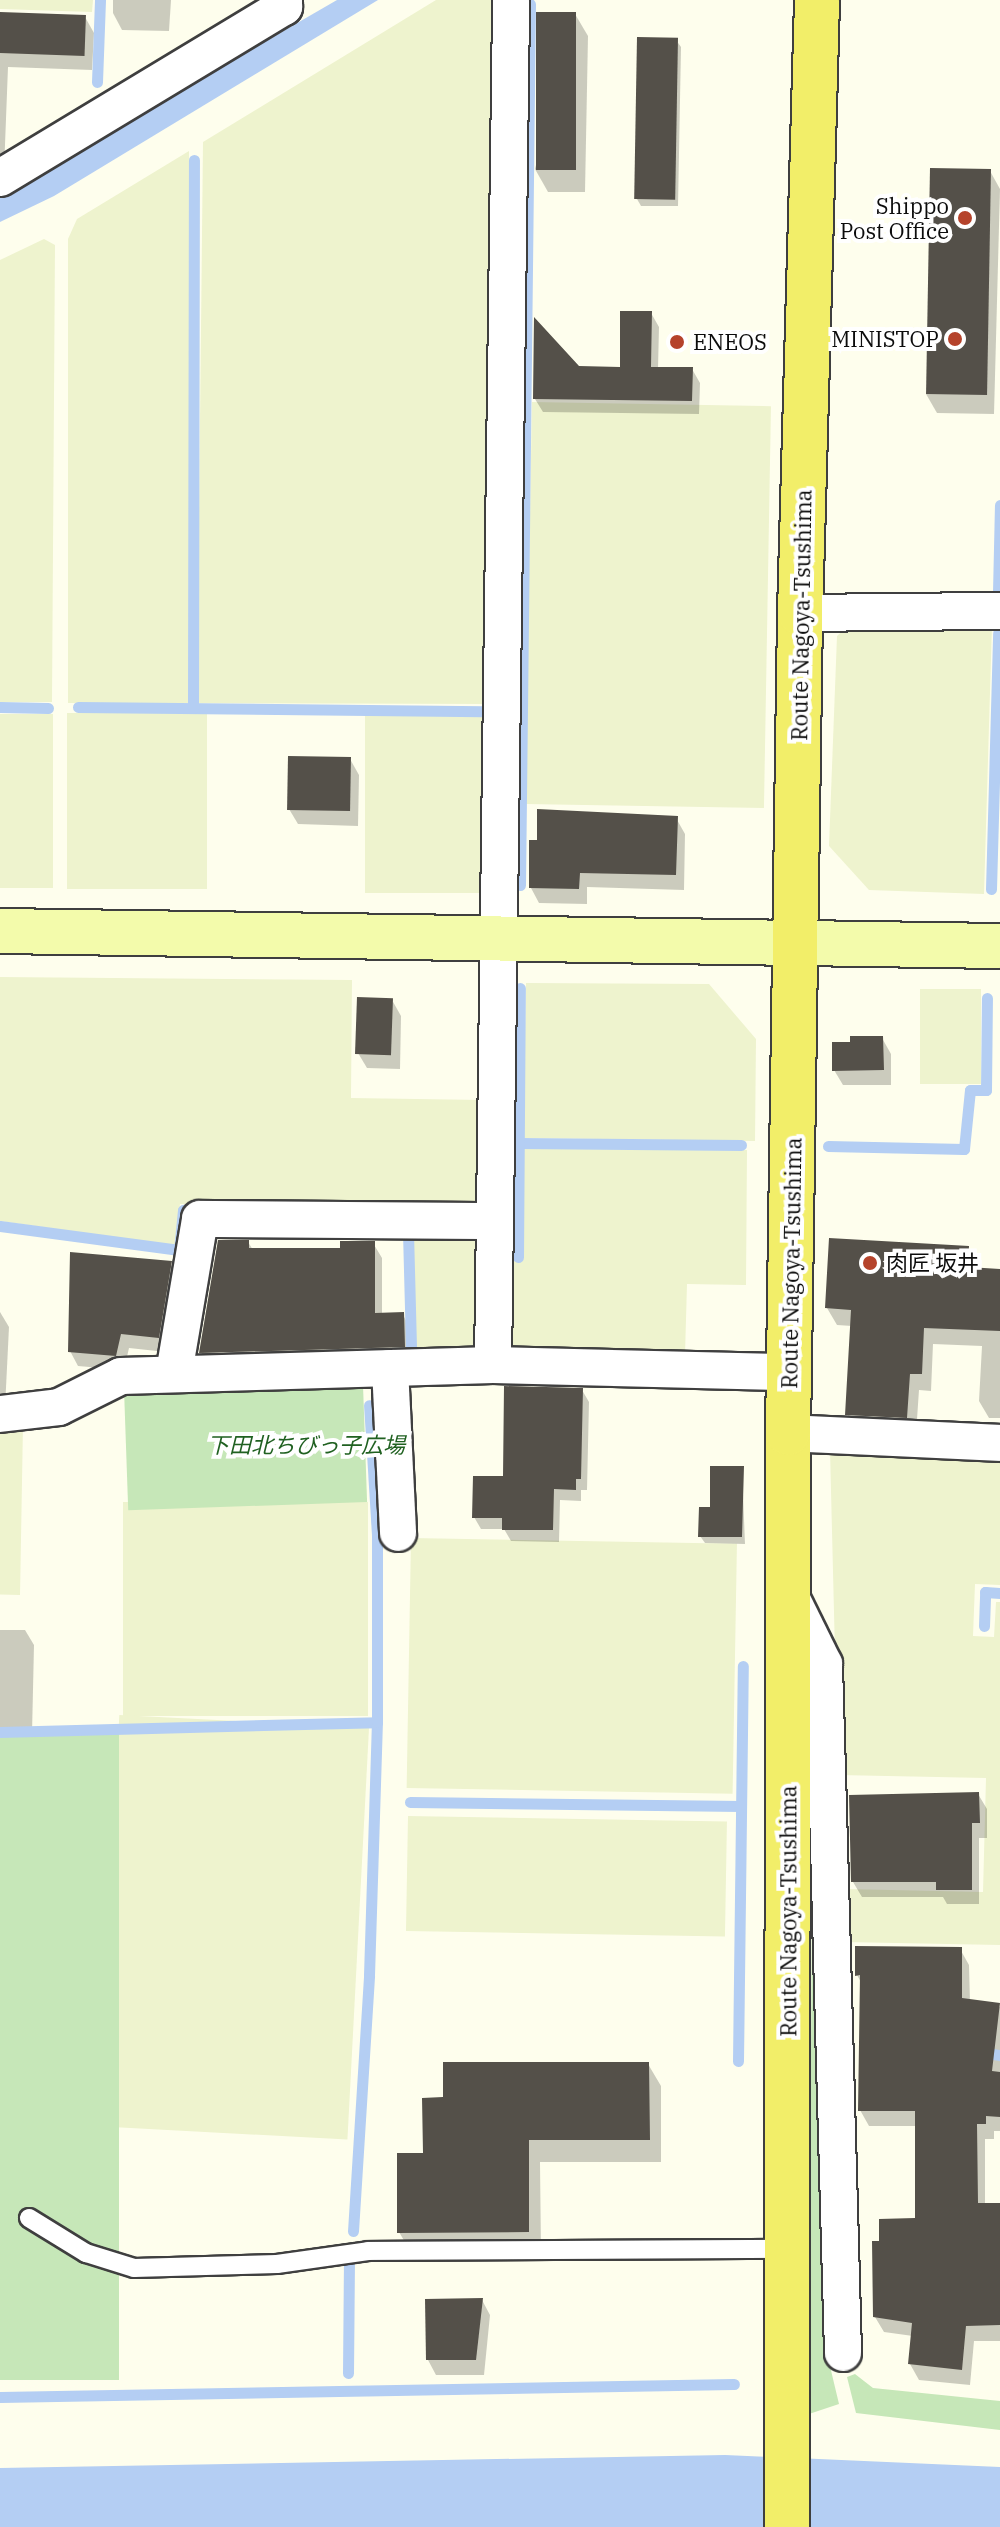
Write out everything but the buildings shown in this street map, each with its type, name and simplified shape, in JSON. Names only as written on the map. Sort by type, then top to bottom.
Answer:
[{"type":"main road","name":"Route Nagoya-Tsushima","points":[[787,2527],[788,1433],[800,613],[817,0]]},
{"type":"street","points":[[493,1365],[511,0]]},
{"type":"street","points":[[0,178],[289,2]]},
{"type":"street","points":[[800,613],[1000,611]]},
{"type":"street","points":[[0,931],[1000,946]]},
{"type":"street","points":[[174,1373],[200,1219],[495,1221]]},
{"type":"street","points":[[0,1414],[59,1407],[121,1376],[174,1373],[493,1365],[790,1372]]},
{"type":"street","points":[[390,1368],[398,1533]]},
{"type":"street","points":[[788,1433],[1000,1443]]},
{"type":"street","points":[[789,1593],[824,1664],[843,2353]]},
{"type":"lane","points":[[29,2218],[86,2253],[134,2268],[277,2264],[368,2251],[788,2249]]},
{"type":"green space","points":[[0,0],[93,0],[92,12],[0,9]]},
{"type":"green space","points":[[436,0],[496,0],[492,704],[197,703],[203,142]]},
{"type":"green space","points":[[189,151],[189,703],[68,703],[68,239],[77,219]]},
{"type":"green space","points":[[44,239],[55,245],[52,702],[0,702],[0,260]]},
{"type":"green space","points":[[532,402],[771,406],[764,808],[525,804]]},
{"type":"green space","points":[[992,625],[984,894],[869,890],[829,846],[837,636],[847,627]]},
{"type":"green space","points":[[67,713],[207,713],[207,889],[67,889]]},
{"type":"green space","points":[[0,714],[53,714],[53,888],[0,888]]},
{"type":"green space","points":[[365,715],[492,715],[492,893],[365,893]]},
{"type":"green space","points":[[0,977],[352,980],[351,1098],[482,1100],[481,1205],[180,1204],[175,1246],[0,1221]]},
{"type":"green space","points":[[526,983],[709,984],[756,1039],[755,1141],[523,1138]]},
{"type":"green space","points":[[920,989],[981,989],[981,1084],[920,1084]]},
{"type":"green space","points":[[523,1147],[747,1150],[746,1285],[687,1284],[685,1355],[511,1351],[512,1261],[523,1260]]},
{"type":"green space","points":[[411,1227],[481,1228],[479,1351],[409,1350]]},
{"type":"green space","name":"下田北ちびっ子広場","points":[[363,1385],[367,1502],[128,1510],[124,1393]]},
{"type":"green space","points":[[0,1424],[23,1424],[20,1595],[0,1595]]},
{"type":"green space","points":[[830,1450],[1000,1457],[1000,1585],[975,1584],[973,1636],[994,1637],[996,1602],[1000,1602],[1000,1945],[844,1942],[845,1889],[983,1892],[986,1778],[838,1775]]},
{"type":"green space","points":[[123,1502],[368,1502],[368,1716],[123,1716]]},
{"type":"green space","points":[[411,1538],[737,1544],[733,1794],[407,1788]]},
{"type":"green space","points":[[813,1700],[829,2362],[839,2404],[809,2414]]},
{"type":"green space","points":[[119,1715],[369,1728],[347,2139],[98,2126]]},
{"type":"green space","points":[[0,1733],[119,1733],[119,2380],[0,2380]]},
{"type":"green space","points":[[408,1816],[727,1822],[725,1937],[406,1931]]},
{"type":"green space","points":[[855,2374],[873,2388],[1000,2401],[1000,2430],[856,2413],[847,2377]]},
{"type":"water","points":[[337,0],[378,0],[54,196],[0,222],[0,195]]},
{"type":"water","points":[[725,2455],[1000,2467],[1000,2527],[0,2527],[0,2468]]},
{"type":"waterway","points":[[97,82],[100,0]]},
{"type":"waterway","points":[[520,885],[530,4]]},
{"type":"waterway","points":[[193,708],[194,160]]},
{"type":"waterway","points":[[998,592],[1000,505]]},
{"type":"waterway","points":[[991,889],[998,633]]},
{"type":"waterway","points":[[0,707],[48,708]]},
{"type":"waterway","points":[[78,707],[483,711]]},
{"type":"waterway","points":[[518,1257],[520,988]]},
{"type":"waterway","points":[[828,1146],[964,1149],[970,1090],[986,1090],[987,998]]},
{"type":"waterway","points":[[519,1143],[741,1145]]},
{"type":"waterway","points":[[0,1226],[179,1250],[183,1210],[200,1208]]},
{"type":"waterway","points":[[408,1232],[411,1347]]},
{"type":"waterway","points":[[353,2231],[369,1975],[377,1722],[377,1535],[369,1405]]},
{"type":"waterway","points":[[984,1626],[985,1592],[1000,1593]]},
{"type":"waterway","points":[[738,2061],[743,1666]]},
{"type":"waterway","points":[[0,1732],[377,1722]]},
{"type":"waterway","points":[[410,1802],[741,1806]]},
{"type":"waterway","points":[[980,2052],[1000,2055]]},
{"type":"waterway","points":[[348,2373],[349,2264]]},
{"type":"waterway","points":[[0,2397],[734,2384]]},
{"type":"place","name":"Shippo Post Office","points":[[965,218]]},
{"type":"place","name":"MINISTOP","points":[[955,339]]},
{"type":"place","name":"ENEOS","points":[[677,342]]},
{"type":"place","name":"肉匠 坂井","points":[[870,1263]]}]
